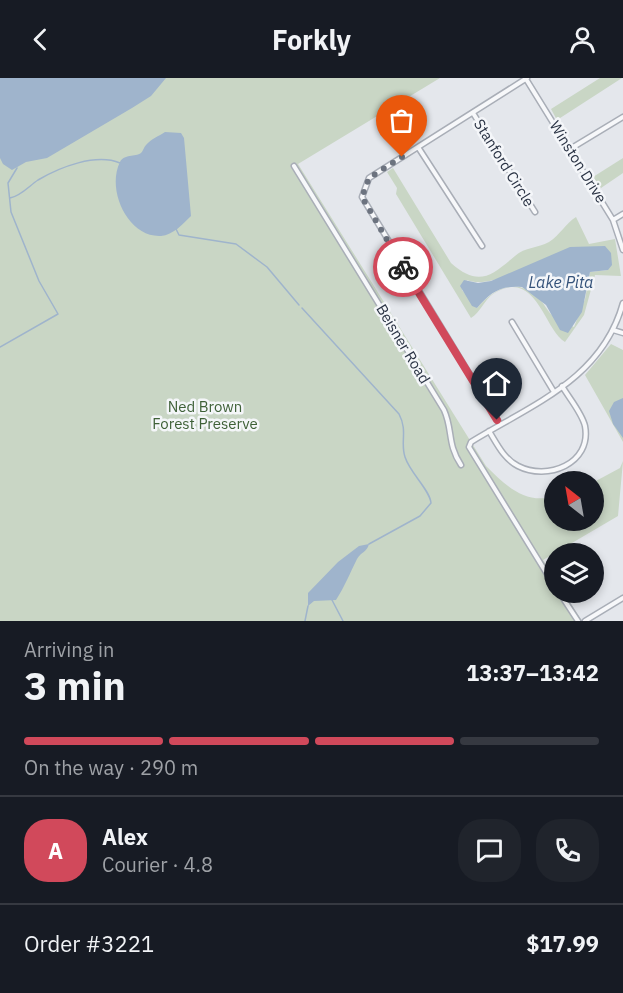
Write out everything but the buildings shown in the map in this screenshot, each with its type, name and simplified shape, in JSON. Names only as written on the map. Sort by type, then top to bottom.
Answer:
[{"type":"street","points":[[500,424],[362,197],[369,178],[526,78]]},
{"type":"street","name":"Winston Drive","points":[[526,78],[614,220],[623,250]]},
{"type":"street","name":"Stanford Circle","points":[[473,113],[535,212]]},
{"type":"street","points":[[570,149],[623,117]]},
{"type":"street","points":[[418,147],[482,246]]},
{"type":"street","name":"Beisner Road","points":[[294,166],[444,410],[449,425],[451,447],[461,465]]},
{"type":"street","points":[[614,220],[623,214]]},
{"type":"street","points":[[544,569],[470,450],[471,442],[554,392],[594,360],[614,330],[623,305]]},
{"type":"street","points":[[512,322],[554,392]]},
{"type":"street","points":[[614,330],[623,333]]},
{"type":"street","points":[[489,431],[504,455],[519,466],[539,471],[553,471],[572,462],[583,448],[585,425],[562,386]]},
{"type":"street","points":[[585,621],[623,598]]},
{"type":"street","points":[[566,603],[578,621]]},
{"type":"green space","name":"Ned Brown Forest Preserve","points":[[0,78],[440,78],[298,164],[486,466],[517,492],[535,498],[544,498],[544,531],[592,531],[572,543],[544,543],[544,603],[570,603],[582,621],[0,621]]},
{"type":"green space","points":[[600,78],[622,78],[557,120],[551,109]]},
{"type":"green space","points":[[623,158],[623,173],[601,188],[593,177]]},
{"type":"green space","points":[[393,168],[451,263],[470,275],[485,276],[499,269],[519,253],[549,242],[576,217],[589,244],[615,239],[621,276],[595,275],[584,315],[565,342],[537,303],[519,288],[508,288],[493,294],[471,318],[396,194],[397,188],[387,172]],"holes":[[[575,247],[595,248],[608,270],[590,272],[585,299],[574,327],[553,316],[538,297],[522,287],[514,286],[498,290],[477,308],[462,290],[467,280],[478,282],[491,280]]]},
{"type":"green space","points":[[611,344],[623,350],[623,442],[585,375]]},
{"type":"green space","name":"Ned Brown Forest Preserve","points":[[623,461],[618,516],[604,524],[604,477],[620,468]]},
{"type":"water","points":[[0,78],[166,78],[151,96],[132,108],[47,158],[26,162],[12,170],[3,164],[0,158]]},
{"type":"water","points":[[165,132],[181,133],[184,138],[191,216],[174,231],[161,236],[149,235],[130,221],[123,210],[118,198],[116,173],[122,159],[141,153],[148,143]]},
{"type":"water","name":"Lake Pita","points":[[605,246],[611,253],[612,265],[608,270],[590,272],[582,312],[568,333],[560,330],[546,305],[522,287],[508,287],[496,291],[477,308],[472,306],[460,286],[464,280],[478,283],[491,281],[570,247]]},
{"type":"water","points":[[623,398],[623,438],[613,424],[609,411],[614,402]]},
{"type":"water","points":[[369,544],[357,559],[336,600],[314,601],[308,606],[308,593],[338,562],[359,546]]},
{"type":"waterway","points":[[10,198],[38,180],[67,166],[100,160],[120,163]]},
{"type":"waterway","points":[[0,347],[58,314],[39,281],[11,212],[8,183],[17,168]]},
{"type":"waterway","points":[[176,229],[179,235],[236,244],[267,267],[299,305]]},
{"type":"waterway","points":[[302,308],[399,414],[404,431],[405,457],[430,498],[431,503],[420,516],[369,544]]},
{"type":"waterway","points":[[332,600],[343,621]]},
{"type":"waterway","points":[[305,621],[308,606]]},
{"type":"way so far","points":[[402,157],[369,178],[365,183],[362,197],[364,204],[403,267]]},
{"type":"route","points":[[403,267],[497,420]]}]
